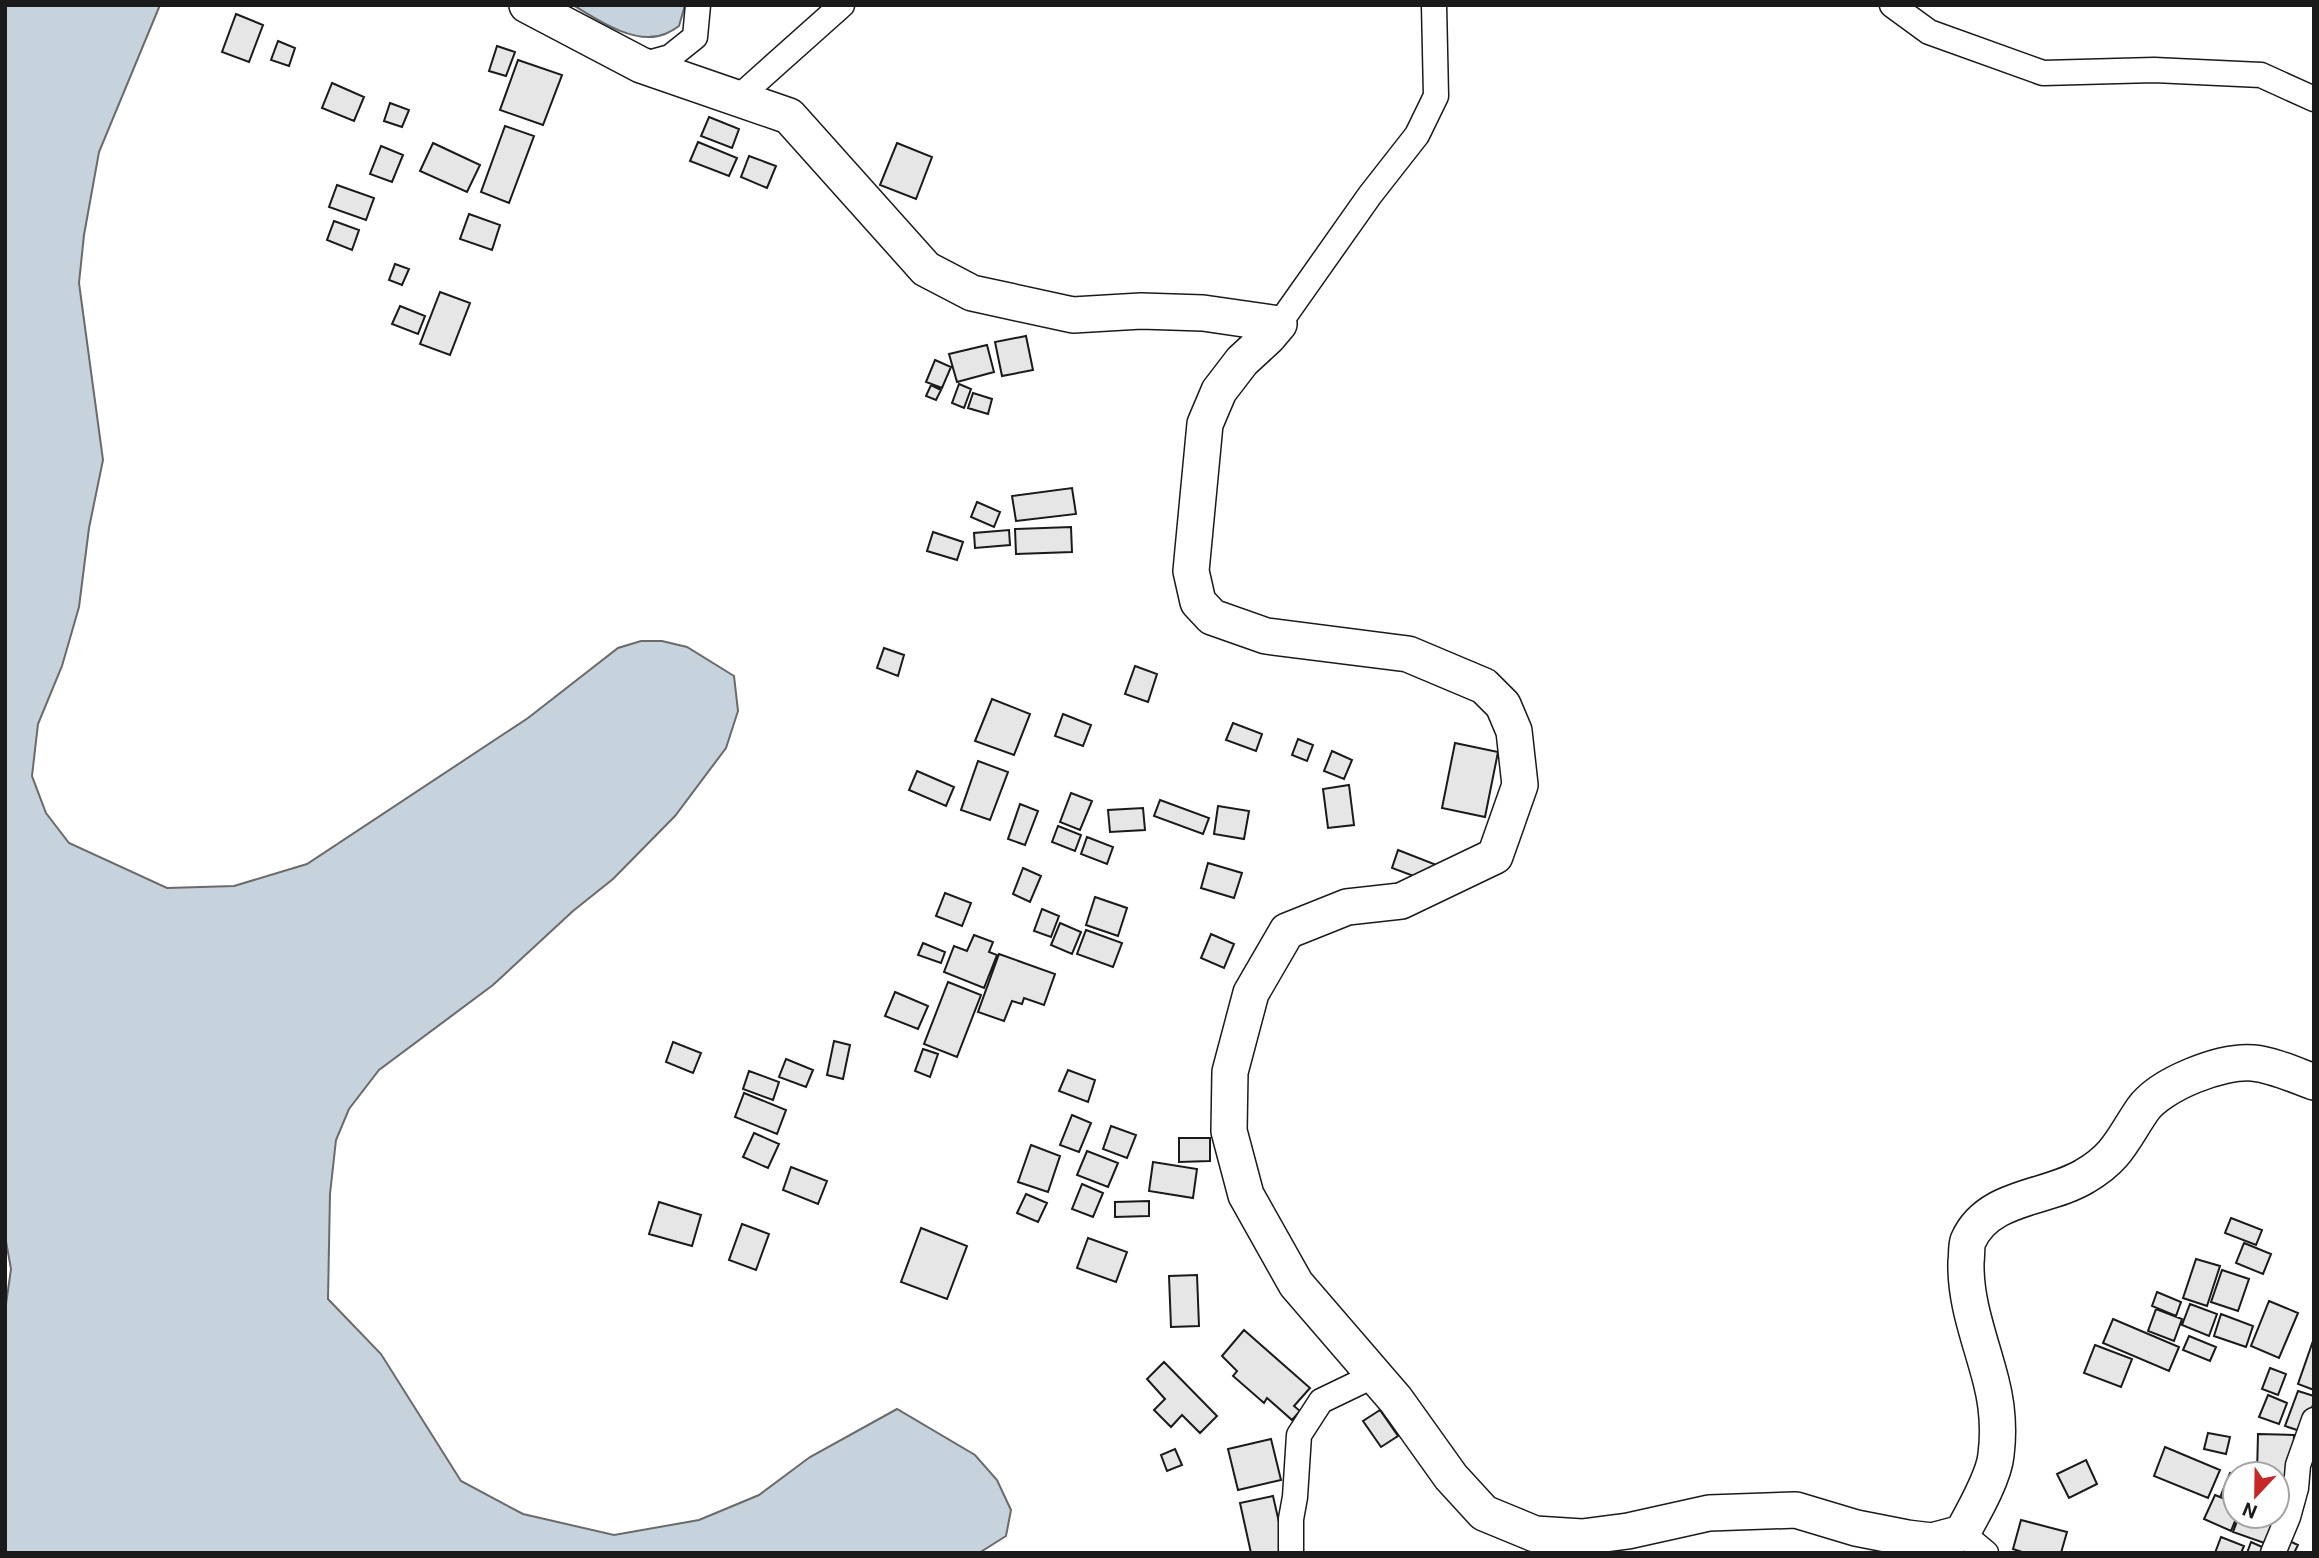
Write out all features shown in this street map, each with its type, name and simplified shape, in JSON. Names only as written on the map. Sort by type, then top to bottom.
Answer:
[{"type":"street","points":[[527,5],[641,65],[789,116],[926,269],[972,293],[1073,315],[1141,311],[1203,313],[1279,324]]},
{"type":"street","points":[[641,65],[670,57],[695,37],[698,5]]},
{"type":"street","points":[[739,97],[842,5]]},
{"type":"street","points":[[1434,5],[1436,96],[1417,135],[1370,195],[1279,324],[1242,361],[1219,391],[1205,424],[1191,572],[1198,602],[1212,617],[1266,636],[1408,654],[1484,685],[1503,705],[1514,731],[1520,785],[1495,856],[1401,901],[1347,907],[1287,931],[1251,993],[1230,1072],[1230,1131],[1246,1195],[1296,1284],[1396,1400],[1451,1477],[1484,1513],[1535,1534],[1582,1537],[1628,1531],[1709,1513],[1796,1510],[1856,1528],[1888,1544],[1931,1541],[1974,1543],[1978,1504],[1996,1457],[1997,1419],[1991,1382],[1975,1329],[1966,1284],[1967,1242],[1986,1217],[2011,1203],[2083,1178],[2108,1161],[2145,1107],[2167,1086],[2214,1068],[2252,1063],[2314,1082]]},
{"type":"street","points":[[1892,5],[1929,32],[2043,73],[2154,71],[2261,75],[2314,99]]},
{"type":"street","points":[[1291,1553],[1291,1519],[1299,1435],[1321,1401],[1375,1375]]},
{"type":"street","points":[[2273,1553],[2288,1517],[2305,1489],[2298,1465],[2312,1432]]},
{"type":"shaded area","points":[[5,5],[160,5],[99,152],[84,235],[79,283],[103,460],[89,528],[79,607],[62,666],[38,724],[32,776],[46,813],[69,843],[167,888],[234,886],[307,864],[528,718],[618,648],[641,641],[662,641],[687,647],[734,676],[738,711],[726,748],[675,816],[613,879],[573,911],[493,985],[379,1070],[349,1109],[336,1140],[330,1194],[328,1299],[381,1354],[461,1481],[523,1514],[614,1535],[699,1520],[759,1495],[810,1457],[897,1409],[975,1455],[997,1480],[1011,1510],[1006,1536],[979,1553],[5,1553],[5,1311],[11,1269],[5,1236]]},
{"type":"shaded area","points":[[573,5],[685,5],[679,26],[654,37],[642,37],[617,30]]},
{"type":"building","points":[[236,14],[263,25],[249,62],[222,52]]},
{"type":"building","points":[[278,41],[295,48],[289,66],[271,60]]},
{"type":"building","points":[[497,46],[515,52],[506,76],[489,71]]},
{"type":"building","points":[[518,60],[562,75],[543,125],[500,110]]},
{"type":"building","points":[[332,83],[364,97],[354,121],[322,108]]},
{"type":"building","points":[[390,103],[409,110],[402,127],[384,121]]},
{"type":"building","points":[[709,117],[739,129],[732,148],[701,136]]},
{"type":"building","points":[[505,126],[534,136],[509,203],[481,192]]},
{"type":"building","points":[[698,142],[737,158],[729,176],[690,161]]},
{"type":"building","points":[[433,143],[480,165],[467,192],[420,171]]},
{"type":"building","points":[[897,143],[932,157],[916,199],[880,185]]},
{"type":"building","points":[[381,146],[403,155],[392,182],[370,174]]},
{"type":"building","points":[[749,156],[776,166],[767,188],[741,177]]},
{"type":"building","points":[[337,185],[374,198],[366,220],[329,207]]},
{"type":"building","points":[[469,214],[500,225],[492,250],[460,239]]},
{"type":"building","points":[[334,221],[359,230],[352,250],[327,240]]},
{"type":"building","points":[[395,264],[409,269],[402,285],[389,280]]},
{"type":"building","points":[[440,292],[470,303],[450,355],[420,344]]},
{"type":"building","points":[[400,306],[425,316],[418,334],[392,324]]},
{"type":"building","points":[[1026,336],[1033,370],[1002,376],[995,342]]},
{"type":"building","points":[[987,345],[994,372],[957,382],[949,354]]},
{"type":"building","points":[[935,360],[951,367],[942,388],[926,382]]},
{"type":"building","points":[[959,384],[971,389],[964,408],[952,403]]},
{"type":"building","points":[[931,385],[941,390],[936,400],[926,396]]},
{"type":"building","points":[[973,393],[992,399],[988,414],[968,408]]},
{"type":"building","points":[[1072,488],[1076,514],[1016,521],[1012,496]]},
{"type":"building","points":[[977,502],[1000,512],[994,527],[971,517]]},
{"type":"building","points":[[1071,527],[1072,552],[1016,554],[1015,529]]},
{"type":"building","points":[[1009,530],[1010,545],[975,548],[974,533]]},
{"type":"building","points":[[933,532],[963,542],[957,560],[927,551]]},
{"type":"building","points":[[884,648],[904,655],[898,676],[877,668]]},
{"type":"building","points":[[1135,666],[1157,674],[1148,702],[1125,694]]},
{"type":"building","points":[[992,699],[1030,714],[1014,755],[975,741]]},
{"type":"building","points":[[1063,714],[1091,725],[1083,746],[1055,736]]},
{"type":"building","points":[[1233,723],[1262,734],[1256,751],[1226,740]]},
{"type":"building","points":[[1298,739],[1313,745],[1307,761],[1292,755]]},
{"type":"building","points":[[1455,743],[1498,752],[1485,817],[1442,808]]},
{"type":"building","points":[[1332,751],[1352,760],[1344,779],[1324,771]]},
{"type":"building","points":[[978,761],[1008,772],[990,820],[961,810]]},
{"type":"building","points":[[917,771],[954,787],[946,806],[909,790]]},
{"type":"building","points":[[1349,785],[1354,825],[1328,828],[1323,789]]},
{"type":"building","points":[[1071,793],[1092,801],[1080,830],[1060,822]]},
{"type":"building","points":[[1160,800],[1209,818],[1203,834],[1154,816]]},
{"type":"building","points":[[1020,804],[1038,811],[1025,845],[1008,839]]},
{"type":"building","points":[[1218,806],[1249,811],[1244,839],[1214,834]]},
{"type":"building","points":[[1143,808],[1145,830],[1110,832],[1108,810]]},
{"type":"building","points":[[1058,826],[1081,835],[1075,851],[1052,842]]},
{"type":"building","points":[[1087,837],[1113,847],[1107,864],[1081,854]]},
{"type":"building","points":[[1398,850],[1434,864],[1427,881],[1392,868]]},
{"type":"building","points":[[1208,863],[1242,873],[1234,898],[1201,888]]},
{"type":"building","points":[[1023,868],[1041,876],[1030,902],[1013,894]]},
{"type":"building","points":[[945,893],[971,903],[962,926],[936,916]]},
{"type":"building","points":[[1095,897],[1127,908],[1118,936],[1086,925]]},
{"type":"building","points":[[1042,909],[1059,916],[1051,937],[1034,931]]},
{"type":"building","points":[[1060,923],[1081,932],[1072,954],[1051,945]]},
{"type":"building","points":[[1086,930],[1122,943],[1113,967],[1077,954]]},
{"type":"building","points":[[1211,934],[1234,944],[1224,968],[1201,958]]},
{"type":"building","points":[[974,935],[993,942],[989,952],[997,955],[984,988],[944,972],[954,946],[967,951]]},
{"type":"building","points":[[923,943],[945,952],[941,963],[918,955]]},
{"type":"building","points":[[999,954],[1055,974],[1044,1005],[1024,998],[1022,1004],[1012,1001],[1004,1021],[978,1012]]},
{"type":"building","points":[[948,982],[981,995],[957,1057],[924,1044]]},
{"type":"building","points":[[895,992],[928,1006],[918,1029],[885,1016]]},
{"type":"building","points":[[834,1041],[850,1045],[843,1079],[827,1075]]},
{"type":"building","points":[[673,1042],[701,1053],[693,1073],[666,1062]]},
{"type":"building","points":[[923,1049],[938,1054],[930,1077],[915,1071]]},
{"type":"building","points":[[786,1059],[813,1070],[806,1087],[779,1077]]},
{"type":"building","points":[[1068,1070],[1095,1080],[1088,1102],[1059,1091]]},
{"type":"building","points":[[749,1071],[779,1082],[773,1100],[743,1089]]},
{"type":"building","points":[[744,1093],[786,1110],[777,1134],[735,1117]]},
{"type":"building","points":[[1072,1115],[1091,1123],[1079,1152],[1060,1145]]},
{"type":"building","points":[[1111,1126],[1136,1135],[1127,1158],[1103,1149]]},
{"type":"building","points":[[754,1133],[779,1144],[768,1168],[743,1157]]},
{"type":"building","points":[[1179,1138],[1210,1138],[1210,1161],[1179,1162]]},
{"type":"building","points":[[1031,1145],[1060,1156],[1048,1192],[1018,1182]]},
{"type":"building","points":[[1087,1151],[1118,1163],[1108,1187],[1077,1175]]},
{"type":"building","points":[[1153,1162],[1197,1169],[1193,1198],[1149,1191]]},
{"type":"building","points":[[791,1167],[827,1181],[818,1204],[783,1190]]},
{"type":"building","points":[[1082,1184],[1103,1193],[1093,1217],[1072,1209]]},
{"type":"building","points":[[1026,1194],[1047,1203],[1038,1222],[1017,1213]]},
{"type":"building","points":[[1149,1201],[1149,1216],[1115,1217],[1115,1202]]},
{"type":"building","points":[[659,1202],[701,1215],[692,1246],[649,1234]]},
{"type":"building","points":[[2231,1218],[2262,1230],[2256,1245],[2225,1233]]},
{"type":"building","points":[[742,1224],[769,1234],[756,1270],[729,1260]]},
{"type":"building","points":[[921,1228],[967,1246],[947,1299],[901,1282]]},
{"type":"building","points":[[1088,1238],[1127,1252],[1116,1282],[1077,1268]]},
{"type":"building","points":[[2244,1243],[2271,1254],[2263,1274],[2236,1263]]},
{"type":"building","points":[[2196,1259],[2220,1266],[2207,1306],[2183,1298]]},
{"type":"building","points":[[2222,1270],[2249,1279],[2238,1311],[2211,1302]]},
{"type":"building","points":[[1197,1275],[1199,1326],[1171,1327],[1169,1276]]},
{"type":"building","points":[[2157,1292],[2181,1302],[2176,1316],[2152,1306]]},
{"type":"building","points":[[2269,1301],[2298,1313],[2279,1358],[2251,1346]]},
{"type":"building","points":[[2190,1304],[2217,1314],[2209,1336],[2182,1325]]},
{"type":"building","points":[[2156,1309],[2182,1319],[2174,1341],[2148,1331]]},
{"type":"building","points":[[2221,1314],[2253,1326],[2246,1347],[2214,1336]]},
{"type":"building","points":[[2113,1319],[2179,1347],[2169,1371],[2103,1343]]},
{"type":"building","points":[[1244,1330],[1310,1388],[1294,1406],[1300,1411],[1292,1420],[1267,1398],[1264,1403],[1233,1376],[1237,1371],[1222,1356]]},
{"type":"building","points":[[2189,1336],[2216,1347],[2210,1361],[2183,1350]]},
{"type":"building","points":[[2314,1341],[2314,1390],[2298,1384]]},
{"type":"building","points":[[2095,1345],[2132,1359],[2121,1387],[2084,1373]]},
{"type":"building","points":[[1164,1362],[1217,1416],[1200,1433],[1182,1415],[1171,1427],[1154,1410],[1165,1399],[1147,1379]]},
{"type":"building","points":[[2270,1368],[2286,1374],[2278,1395],[2262,1389]]},
{"type":"building","points":[[2298,1391],[2314,1396],[2303,1432],[2285,1426]]},
{"type":"building","points":[[2268,1395],[2287,1403],[2279,1424],[2259,1417]]},
{"type":"building","points":[[1380,1410],[1398,1436],[1381,1447],[1363,1421]]},
{"type":"building","points":[[2208,1433],[2230,1437],[2226,1454],[2204,1449]]},
{"type":"building","points":[[2258,1434],[2294,1435],[2293,1481],[2291,1460],[2257,1460]]},
{"type":"building","points":[[1271,1439],[1281,1480],[1238,1490],[1228,1449]]},
{"type":"building","points":[[2165,1447],[2220,1470],[2208,1498],[2154,1476]]},
{"type":"building","points":[[1175,1449],[1182,1465],[1167,1471],[1161,1455]]},
{"type":"building","points":[[2086,1460],[2097,1484],[2069,1498],[2057,1474]]},
{"type":"building","points":[[2215,1495],[2221,1497],[2221,1527],[2204,1519]]},
{"type":"building","points":[[1273,1496],[1286,1553],[1251,1553],[1240,1503]]},
{"type":"building","points":[[2021,1520],[2067,1532],[2061,1553],[2025,1553],[2013,1549]]},
{"type":"building","points":[[2234,1530],[2276,1530],[2270,1545],[2233,1532]]},
{"type":"building","points":[[2221,1537],[2244,1546],[2241,1553],[2215,1553]]},
{"type":"building","points":[[2283,1538],[2298,1545],[2294,1553],[2276,1553]]},
{"type":"building","points":[[2251,1542],[2269,1550],[2268,1553],[2247,1553]]}]
